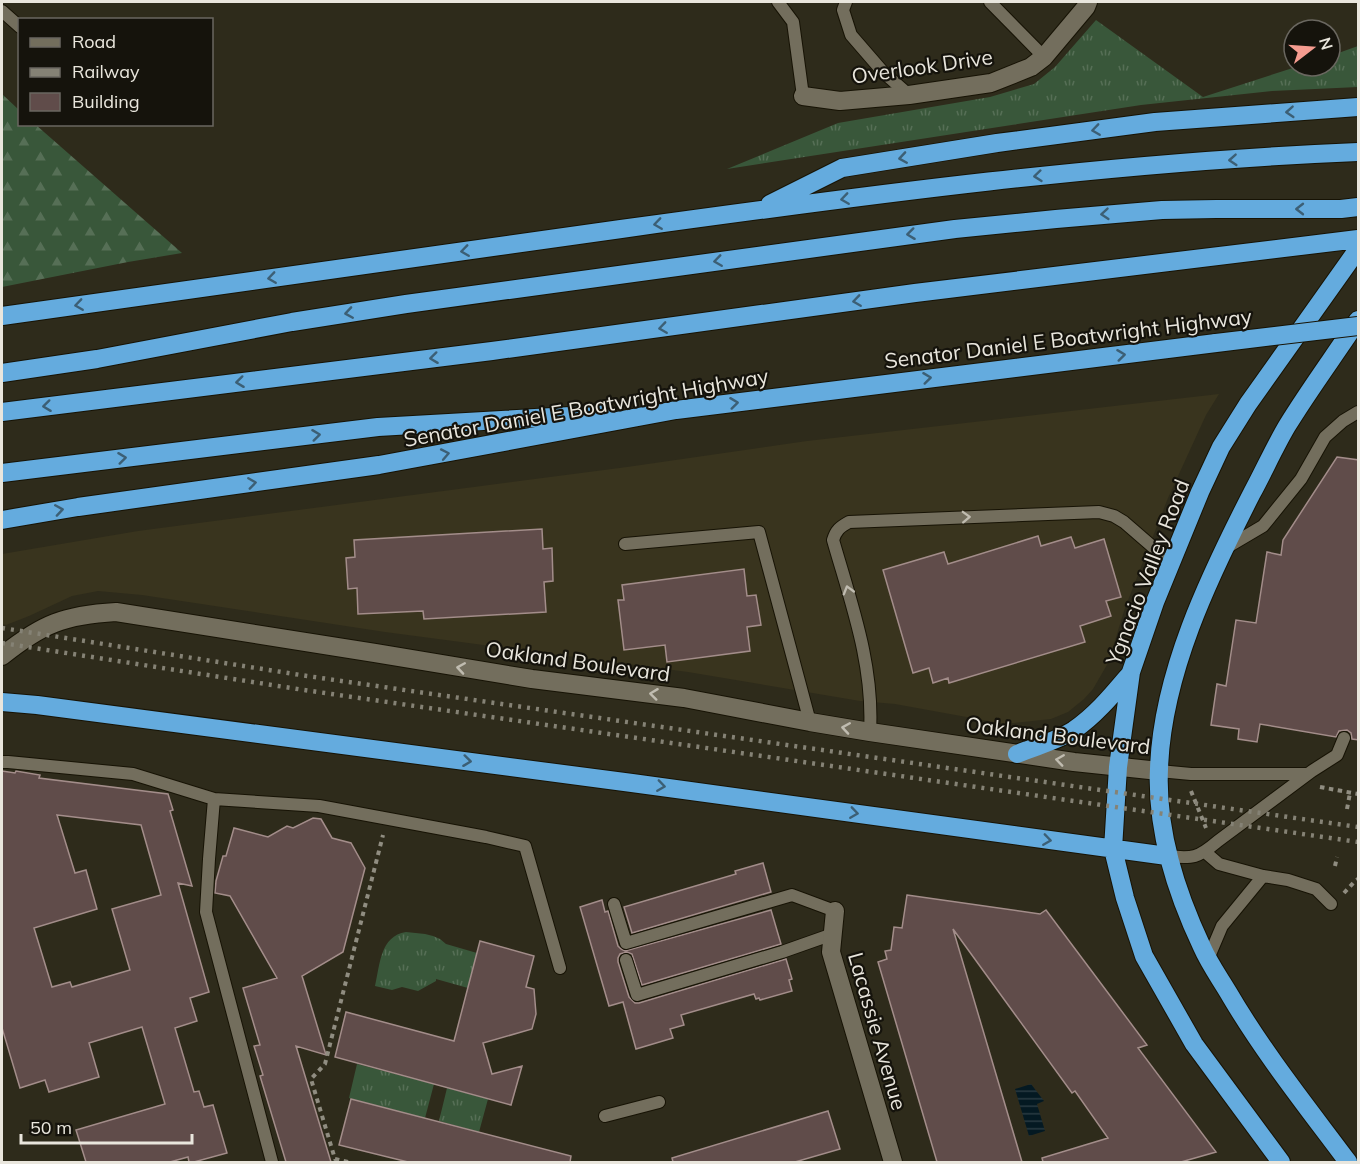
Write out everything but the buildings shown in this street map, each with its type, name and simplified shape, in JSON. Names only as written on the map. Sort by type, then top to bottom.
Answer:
[{"type":"highway","points":[[758,210],[842,168],[997,143],[1155,122],[1354,107]]},
{"type":"highway","points":[[2,316],[959,184],[1060,174],[1359,152]]},
{"type":"highway","points":[[2,373],[98,359],[292,322],[406,304],[955,229],[1162,210],[1359,207]]},
{"type":"highway","points":[[2,412],[492,351],[915,293],[1359,239]]},
{"type":"highway","name":"Ygnacio Valley Road","points":[[1281,1162],[1194,1044],[1144,956],[1125,898],[1113,849],[1118,766],[1131,672],[1155,602],[1200,492],[1221,447],[1248,404],[1359,249]]},
{"type":"highway","points":[[1348,1162],[1244,1020],[1208,959],[1167,856],[1158,771],[1163,720],[1174,675],[1196,613],[1223,549],[1287,426],[1359,320]]},
{"type":"highway","name":"Senator Daniel E Boatwright Highway","points":[[2,520],[379,465],[676,410],[1359,326]]},
{"type":"highway","points":[[2,473],[378,427],[676,410]]},
{"type":"highway","points":[[1017,753],[1073,730],[1092,716],[1111,697],[1131,672]]},
{"type":"highway","points":[[2,697],[37,705]]},
{"type":"highway","points":[[2,702],[621,781],[1167,856]]},
{"type":"street","name":"Overlook Drive","points":[[803,96],[840,101],[909,95],[990,83],[1031,68],[1044,57],[1088,2]]},
{"type":"street","name":"Oakland Boulevard","points":[[2,656],[42,628],[61,620],[88,614],[116,612],[532,679],[684,698],[870,732],[1158,771]]},
{"type":"street","name":"Lacassie Avenue","points":[[835,911],[831,952],[893,1162]]},
{"type":"lane","points":[[778,2],[793,22],[803,96]]},
{"type":"lane","points":[[846,2],[843,10],[851,35],[883,72],[909,95]]},
{"type":"lane","points":[[990,2],[1044,57]]},
{"type":"lane","points":[[2,11],[18,25]]},
{"type":"lane","points":[[1223,549],[1263,526],[1301,479],[1324,437],[1359,412]]},
{"type":"lane","points":[[870,732],[872,710],[864,646],[833,540],[840,527],[849,522],[1099,512],[1114,516],[1124,522],[1172,561]]},
{"type":"lane","points":[[625,544],[759,532],[810,722]]},
{"type":"lane","points":[[1167,856],[1188,858],[1205,852],[1336,755],[1344,738]]},
{"type":"lane","points":[[2,762],[133,774],[214,799],[319,806],[525,846],[560,968]]},
{"type":"lane","points":[[1158,771],[1191,774],[1308,774]]},
{"type":"lane","points":[[214,799],[206,912],[272,1162]]},
{"type":"lane","points":[[1205,852],[1219,864],[1316,889],[1331,904]]},
{"type":"lane","points":[[1208,959],[1222,926],[1263,876]]},
{"type":"lane","points":[[614,904],[626,943],[792,894],[835,911]]},
{"type":"lane","points":[[626,960],[637,995],[782,952],[833,934]]},
{"type":"lane","points":[[605,1116],[659,1102]]},
{"type":"path","points":[[1319,787],[1359,795]]},
{"type":"path","points":[[1191,790],[1207,829]]},
{"type":"path","points":[[1347,809],[1350,793]]},
{"type":"path","points":[[348,1162],[335,1159],[311,1079],[326,1064],[387,819]]},
{"type":"path","points":[[1335,866],[1337,857]]},
{"type":"path","points":[[1344,893],[1359,879]]},
{"type":"shaded area","points":[[1219,394],[1206,415],[1168,498],[1125,608],[1108,663],[1093,689],[1084,699],[1068,712],[1051,719],[1005,724],[895,704],[860,701],[688,672],[385,632],[142,595],[98,591],[72,596],[29,616],[6,625],[2,624],[2,554],[138,531],[807,441]]},
{"type":"green space","points":[[1096,20],[1203,97],[1282,71],[1282,78],[1342,78],[1342,52],[1358,46],[1358,87],[1272,91],[1141,105],[727,169],[838,123],[990,97],[1034,84],[1055,67]]},
{"type":"green space","points":[[2,94],[18,109],[18,126],[37,126],[182,253],[2,287]]},
{"type":"green space","points":[[406,932],[433,936],[446,944],[477,953],[468,988],[436,979],[418,991],[402,987],[392,990],[375,986],[386,945],[397,935]]},
{"type":"green space","points":[[357,1064],[434,1084],[425,1118],[349,1098]]},
{"type":"green space","points":[[447,1088],[488,1099],[479,1132],[439,1121]]},
{"type":"water","points":[[1031,1084],[1044,1101],[1037,1104],[1045,1131],[1029,1136],[1015,1089]]},
{"type":"railway","points":[[2,628],[307,676],[1358,827]]},
{"type":"railway","points":[[2,643],[304,690],[1358,842]]}]
